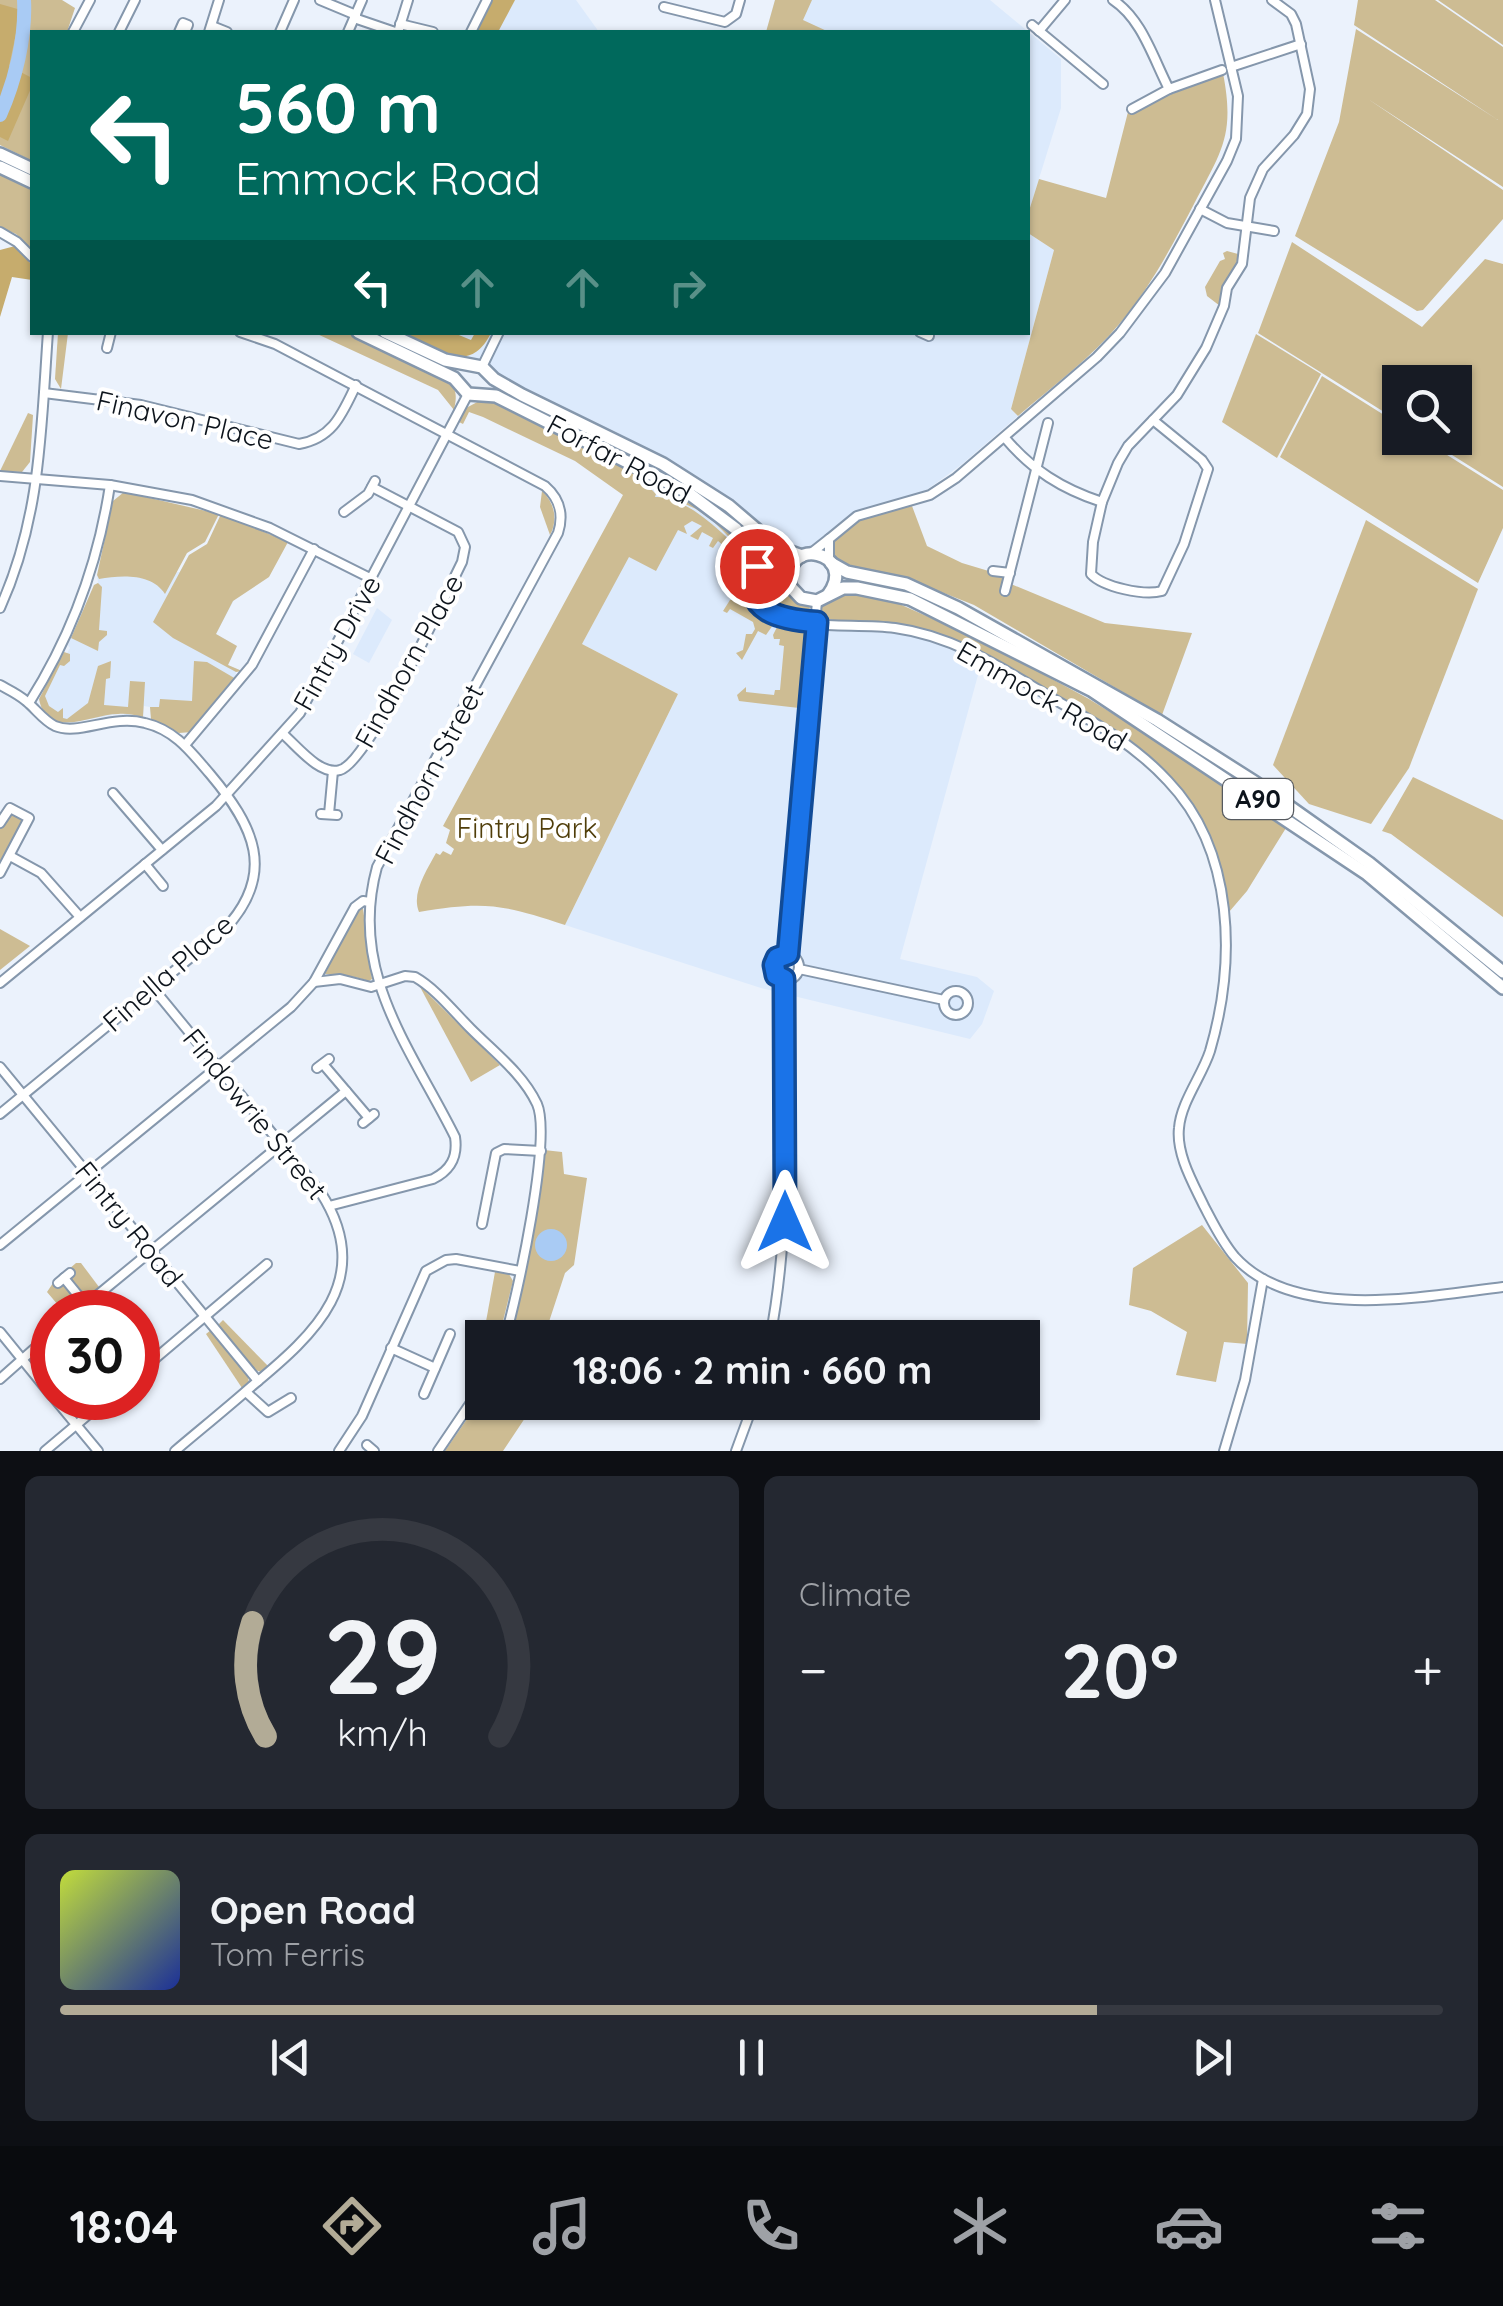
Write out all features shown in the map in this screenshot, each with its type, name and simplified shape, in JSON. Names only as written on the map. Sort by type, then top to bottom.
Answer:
[{"type":"highway","points":[[0,154],[30,168]]},
{"type":"highway","points":[[0,167],[30,181]]},
{"type":"highway","points":[[364,335],[460,382],[473,394],[488,388],[480,368],[464,370],[460,382]]},
{"type":"highway","name":"Forfar Road","points":[[390,335],[444,360],[480,368],[522,395],[699,484],[777,547],[806,555]]},
{"type":"highway","name":"Forfar Road","points":[[473,394],[496,396],[687,492],[736,530],[790,588]]},
{"type":"highway","points":[[806,555],[790,570],[790,588],[801,598],[823,598],[836,583],[830,561]]},
{"type":"highway","name":"A90","points":[[806,555],[830,561],[846,572],[906,584],[958,608],[1157,720],[1369,862],[1503,972]]},
{"type":"highway","name":"A90","points":[[823,598],[844,588],[858,588],[882,590],[910,599],[1091,690],[1367,874],[1503,988]]},
{"type":"street","points":[[75,30],[88,2],[78,0]]},
{"type":"street","points":[[120,30],[135,0]]},
{"type":"street","points":[[210,29],[219,0]]},
{"type":"street","points":[[281,30],[294,0]]},
{"type":"street","points":[[320,0],[355,17],[398,30],[408,0]]},
{"type":"street","points":[[349,30],[362,2],[350,0]]},
{"type":"street","points":[[472,30],[487,0]]},
{"type":"street","points":[[664,7],[724,22],[736,14],[740,0]]},
{"type":"street","points":[[1065,0],[1036,28],[1103,84]]},
{"type":"street","points":[[1113,0],[1129,10],[1137,21],[1170,89]]},
{"type":"street","points":[[806,555],[856,516],[930,495],[980,460],[1120,333],[1165,273],[1236,139],[1238,96],[1226,68],[1215,0]]},
{"type":"street","points":[[1153,420],[1208,469],[1184,544],[1162,591],[1151,594],[1099,581],[1091,574],[1093,542],[1102,502],[1118,463],[1153,420],[1177,395],[1206,348],[1224,306],[1227,288],[1242,264],[1250,198],[1263,170],[1307,114],[1310,90],[1301,44],[1291,14],[1272,0]]},
{"type":"street","points":[[1132,108],[1170,89],[1301,44]]},
{"type":"street","points":[[1200,209],[1227,223],[1274,231]]},
{"type":"street","points":[[0,232],[30,255]]},
{"type":"street","points":[[0,608],[22,554],[37,478],[48,335]]},
{"type":"street","points":[[106,348],[110,335]]},
{"type":"street","points":[[249,335],[275,344],[448,434]]},
{"type":"street","points":[[480,368],[496,335]]},
{"type":"street","name":"Finavon Place","points":[[44,393],[141,404],[299,444],[314,442],[335,425],[356,386]]},
{"type":"street","name":"Fintry Drive","points":[[0,984],[227,796],[283,734],[313,694],[448,434],[473,394]]},
{"type":"street","points":[[1006,591],[1048,423]]},
{"type":"street","name":"Findhorn Street","points":[[329,1206],[433,1179],[442,1175],[454,1159],[455,1137],[378,985],[370,947],[370,902],[378,867],[561,524],[558,501],[545,486],[448,434]]},
{"type":"street","points":[[1004,438],[1037,470],[1075,494],[1102,502]]},
{"type":"street","points":[[0,476],[110,485],[222,509],[314,549],[372,580]]},
{"type":"street","points":[[344,512],[368,494],[374,484],[410,506]]},
{"type":"street","points":[[29,703],[77,612],[90,578],[110,485]]},
{"type":"street","name":"Findhorn Place","points":[[283,734],[322,768],[341,770],[354,760],[382,717],[465,554],[458,532],[410,506]]},
{"type":"street","points":[[829,539],[830,561]]},
{"type":"street","points":[[0,685],[60,728],[132,720],[159,727],[185,745],[252,666],[314,549]]},
{"type":"street","name":"Emmock Road","points":[[757,566],[753,574],[754,595],[767,611],[780,618],[896,628],[942,638],[983,657],[1133,747],[1171,783],[1203,828],[1218,878],[1228,943],[1211,1047],[1178,1126],[1180,1146],[1193,1182],[1219,1235],[1236,1258],[1263,1280],[1316,1296],[1381,1300],[1503,1288]]},
{"type":"street","points":[[993,571],[1010,573]]},
{"type":"street","points":[[788,954],[817,622],[823,598]]},
{"type":"street","name":"Finella Place","points":[[0,1114],[224,930],[242,908],[254,860],[252,838],[242,815],[185,745]]},
{"type":"street","name":"Findhorn Place","points":[[329,814],[333,771]]},
{"type":"street","points":[[113,793],[162,850]]},
{"type":"street","points":[[0,823],[10,808],[29,818],[0,873]]},
{"type":"street","points":[[10,856],[41,873],[80,917]]},
{"type":"street","points":[[146,864],[163,886]]},
{"type":"street","points":[[0,1245],[291,1007],[314,982],[355,907],[359,902],[370,902]]},
{"type":"street","points":[[788,954],[796,959],[798,969],[795,976],[784,979],[776,975],[774,965],[777,958],[788,954]]},
{"type":"street","points":[[798,969],[944,1000]]},
{"type":"street","points":[[314,982],[340,979],[371,987],[405,976],[424,982],[514,1072],[538,1107],[541,1151],[509,1320]]},
{"type":"street","points":[[774,1320],[785,1222],[784,979]]},
{"type":"street","name":"Findowrie Street","points":[[153,988],[329,1206],[340,1240],[334,1296],[314,1331],[176,1451]]},
{"type":"street","points":[[323,1064],[369,1119]]},
{"type":"street","name":"Fintry Road","points":[[0,1067],[258,1381]]},
{"type":"street","points":[[104,1290],[346,1091]]},
{"type":"street","points":[[482,1224],[496,1153],[504,1149],[541,1151]]},
{"type":"street","points":[[471,1205],[485,1208]]},
{"type":"street","points":[[340,1451],[362,1416],[421,1277],[435,1265],[456,1259],[520,1271]]},
{"type":"street","points":[[160,1354],[267,1264]]},
{"type":"street","points":[[64,1278],[74,1290]]},
{"type":"street","points":[[1224,1451],[1246,1380],[1263,1280]]},
{"type":"street","points":[[0,1332],[30,1368]]},
{"type":"street","points":[[424,1394],[450,1334]]},
{"type":"street","points":[[390,1348],[435,1368]]},
{"type":"street","points":[[0,1378],[30,1351]]},
{"type":"street","points":[[246,1392],[268,1412],[291,1398]]},
{"type":"street","points":[[438,1451],[465,1411]]},
{"type":"street","points":[[73,1420],[98,1451]]},
{"type":"street","points":[[44,1451],[81,1420]]},
{"type":"street","points":[[736,1451],[747,1420]]},
{"type":"shaded area","points":[[487,0],[576,0],[598,30],[472,30]]},
{"type":"shaded area","points":[[492,0],[515,0],[499,30],[476,30]]},
{"type":"shaded area","points":[[775,0],[990,0],[1026,30],[767,30]]},
{"type":"shaded area","points":[[0,4],[21,10],[9,66],[30,77],[30,91],[8,141],[0,137]]},
{"type":"shaded area","points":[[1030,33],[1061,59],[1061,108],[1030,208]]},
{"type":"shaded area","points":[[1030,234],[1054,250],[1011,409],[1018,416],[910,502],[857,517],[829,539],[825,557],[802,556],[789,580],[812,601],[811,622],[896,628],[983,657],[900,959],[977,977],[994,991],[982,1024],[970,1039],[761,988],[565,925],[678,694],[582,644],[628,557],[656,493],[651,490],[663,464],[472,366],[464,371],[389,335],[1030,335]]},
{"type":"shaded area","points":[[15,246],[30,263],[30,280],[12,277],[0,317],[0,250]]},
{"type":"shaded area","points":[[404,335],[459,335],[471,340],[474,335],[490,335],[472,354],[450,356]]},
{"type":"shaded area","points":[[189,555],[243,583],[216,634],[237,646],[228,665],[242,671],[236,672],[236,679],[179,733],[151,719],[150,707],[144,706],[143,717],[118,714],[65,724],[44,712],[39,699],[70,648],[68,645],[98,583],[97,575],[180,572]]},
{"type":"shaded area","points":[[377,608],[392,620],[369,663],[353,654]]},
{"type":"green space","points":[[0,0],[62,0],[75,8],[68,30],[30,30],[30,160],[0,145]]},
{"type":"green space","points":[[775,0],[812,0],[803,20],[825,30],[767,30]]},
{"type":"green space","points":[[1358,0],[1435,0],[1503,47],[1503,187],[1368,99],[1503,190],[1503,219],[1423,310],[1417,311],[1295,236],[1339,122],[1356,29],[1498,120],[1354,25]]},
{"type":"green space","points":[[1438,0],[1503,0],[1503,45]]},
{"type":"green space","points":[[1223,73],[1227,112],[1224,142],[1160,265],[1109,335],[1018,416],[1011,409],[1054,250],[1030,234],[1030,208],[1039,179],[1106,198],[1128,112]]},
{"type":"green space","points":[[0,173],[30,187],[30,247],[16,234],[0,227]]},
{"type":"green space","points":[[1292,242],[1422,327],[1485,259],[1503,264],[1503,487],[1452,455],[1472,455],[1472,365],[1382,365],[1382,411],[1258,333]]},
{"type":"green space","points":[[1227,251],[1238,254],[1220,306],[1207,296],[1205,287]]},
{"type":"green space","points":[[1256,334],[1321,374],[1277,458],[1222,422]]},
{"type":"green space","points":[[58,335],[68,335],[61,389],[55,379]]},
{"type":"green space","points":[[319,335],[351,335],[443,376],[455,391],[454,410],[438,390]]},
{"type":"green space","points":[[1322,376],[1382,414],[1382,455],[1447,455],[1503,490],[1503,528],[1478,583],[1280,457]]},
{"type":"green space","name":"Fintry Park","points":[[483,399],[519,413],[694,504],[741,541],[778,583],[809,606],[811,612],[807,618],[768,604],[758,589],[760,568],[714,522],[696,509],[657,491],[637,475],[655,497],[668,498],[695,511],[753,563],[751,567],[746,565],[718,541],[713,548],[709,546],[713,538],[702,532],[698,540],[690,536],[702,526],[692,521],[684,526],[687,534],[678,530],[656,571],[629,557],[582,644],[678,694],[565,925],[493,906],[419,912],[417,905],[421,882],[436,853],[451,855],[454,849],[446,843],[450,830],[443,826],[623,495],[575,461],[483,417],[469,412],[463,424],[459,422],[466,408]]},
{"type":"green space","points":[[28,413],[33,415],[30,462],[22,472],[0,471]]},
{"type":"green space","points":[[542,491],[554,512],[550,535],[540,507]]},
{"type":"green space","points":[[124,492],[219,514],[205,542],[187,553],[165,594],[144,579],[99,579],[97,575],[113,501]]},
{"type":"green space","points":[[912,506],[927,546],[962,563],[1002,575],[1003,591],[1008,593],[1011,584],[1105,623],[1192,633],[1162,715],[974,605],[901,576],[837,561],[837,537],[846,528],[872,516]]},
{"type":"green space","points":[[221,514],[288,542],[269,577],[233,601],[216,634],[237,646],[228,665],[242,671],[236,672],[173,638],[153,622],[189,555],[207,544]]},
{"type":"green space","points":[[1366,520],[1478,589],[1409,768],[1371,824],[1309,804],[1273,765]]},
{"type":"green space","points":[[98,583],[102,587],[99,630],[107,631],[107,635],[99,642],[98,651],[71,638]]},
{"type":"green space","points":[[837,594],[877,594],[978,639],[1089,699],[1204,770],[1286,828],[1247,891],[1229,912],[1222,876],[1193,809],[1175,782],[1144,752],[985,654],[942,636],[827,619],[820,613],[821,603]]},
{"type":"green space","points":[[730,600],[751,600],[757,606],[754,609],[769,622],[772,619],[773,625],[766,635],[758,631],[742,660],[736,653],[743,650],[746,634],[755,629],[753,622],[730,609],[727,613],[723,611]]},
{"type":"green space","points":[[778,625],[803,625],[810,634],[803,702],[799,708],[739,701],[737,695],[746,687],[746,692],[774,695],[775,690],[780,690],[784,646],[773,635]]},
{"type":"green space","points":[[64,652],[70,654],[70,661],[60,665],[45,696],[49,706],[58,712],[63,708],[63,718],[88,703],[98,666],[111,661],[104,705],[128,707],[130,681],[145,682],[143,717],[121,714],[72,722],[51,719],[39,699]]},
{"type":"green space","points":[[194,661],[207,662],[236,679],[192,732],[179,733],[151,719],[150,707],[159,707],[160,699],[192,701]]},
{"type":"green space","points":[[1413,777],[1503,820],[1503,917],[1382,831]]},
{"type":"green space","points":[[13,811],[25,818],[0,868],[0,829]]},
{"type":"green space","points":[[363,908],[372,979],[325,974],[358,909]]},
{"type":"green space","points":[[0,929],[30,946],[0,970]]},
{"type":"green space","points":[[419,985],[500,1065],[471,1082]]},
{"type":"green space","points":[[544,1150],[562,1152],[564,1174],[587,1178],[574,1265],[565,1273],[550,1320],[515,1320]]},
{"type":"green space","points":[[1202,1225],[1248,1283],[1247,1344],[1224,1342],[1216,1382],[1176,1375],[1187,1332],[1151,1311],[1129,1305],[1133,1268]]},
{"type":"green space","points":[[81,1263],[99,1287],[77,1290],[68,1270]]},
{"type":"green space","points":[[495,1272],[509,1274],[513,1281],[503,1320],[486,1320]]},
{"type":"green space","points":[[53,1283],[57,1287],[62,1283],[69,1290],[48,1290]]},
{"type":"green space","points":[[223,1320],[268,1366],[261,1372],[255,1370],[218,1325]]},
{"type":"green space","points":[[211,1330],[248,1376],[249,1383],[242,1388],[206,1334]]},
{"type":"green space","points":[[466,1420],[524,1420],[503,1451],[445,1451]]},
{"type":"water","points":[[551,1229],[562,1234],[567,1245],[562,1256],[551,1261],[540,1256],[535,1245],[540,1234]]},
{"type":"waterway","points":[[0,115],[18,59],[24,0]]},
{"type":"route","points":[[757,566],[753,574],[754,595],[767,611],[780,618],[817,622],[788,954],[777,958],[774,965],[776,975],[784,979],[785,1222]]}]
